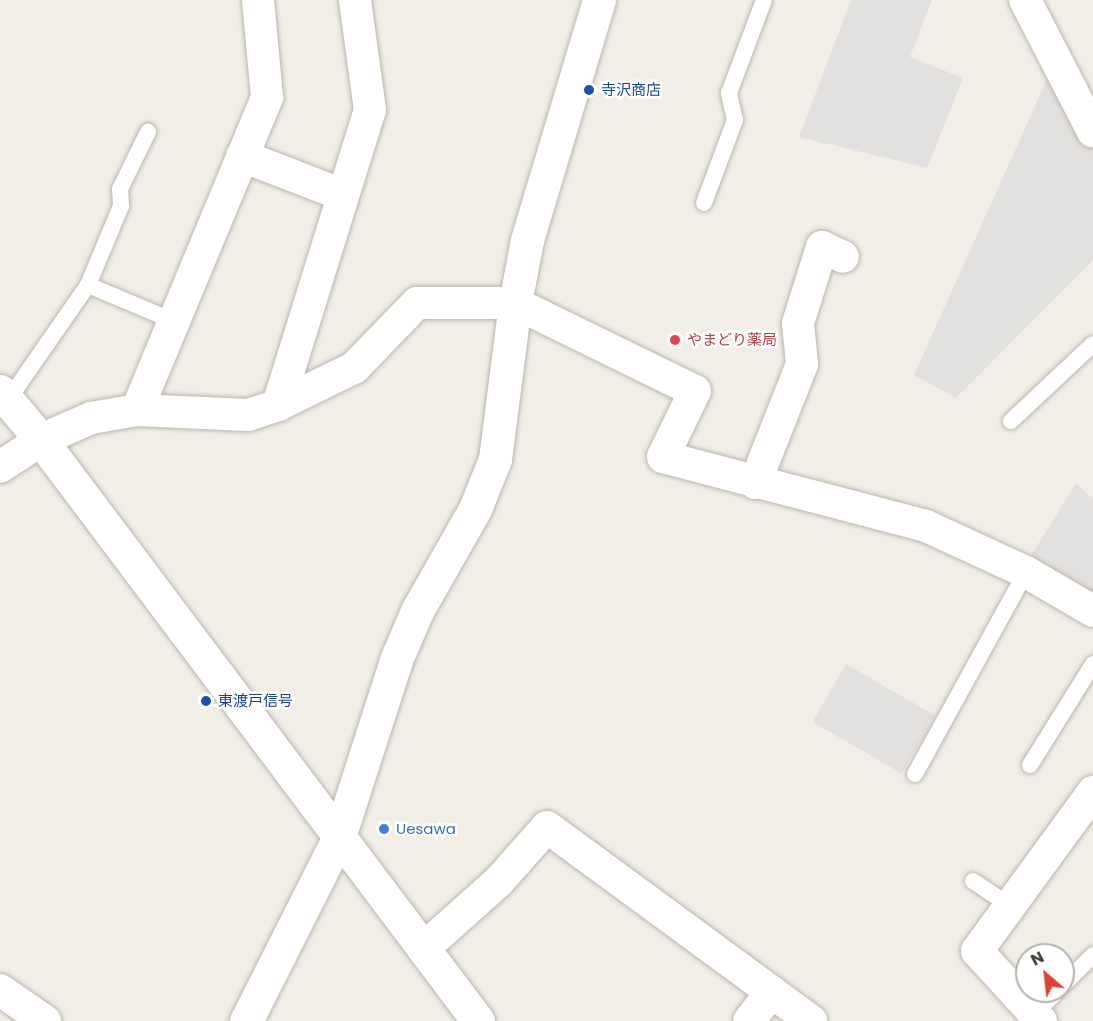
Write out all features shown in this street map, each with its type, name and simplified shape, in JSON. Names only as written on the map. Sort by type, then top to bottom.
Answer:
[{"type":"street","points":[[137,410],[176,322],[267,97],[258,0]]},
{"type":"street","points":[[278,405],[370,110],[355,0]]},
{"type":"street","points":[[246,1021],[339,837],[396,660],[417,611],[475,510],[495,459],[515,303],[527,240],[599,0]]},
{"type":"street","points":[[1025,0],[1093,132]]},
{"type":"street","points":[[242,156],[343,195]]},
{"type":"street","points":[[755,483],[802,364],[798,323],[822,247],[843,257]]},
{"type":"street","points":[[0,467],[41,440],[91,418],[137,410],[248,415],[278,405],[354,368],[417,303],[515,303],[695,391],[663,457],[755,483],[926,526],[1026,572],[1093,612]]},
{"type":"street","points":[[4,395],[41,440],[478,1021]]},
{"type":"street","points":[[1038,1018],[977,951],[1093,792]]},
{"type":"street","points":[[423,949],[499,881],[547,827],[810,1021]]},
{"type":"street","points":[[0,990],[45,1021]]},
{"type":"street","points":[[749,1021],[772,992]]},
{"type":"lane","points":[[704,203],[735,120],[729,93],[764,0]]},
{"type":"lane","points":[[4,395],[88,285],[122,206],[120,189],[148,132]]},
{"type":"lane","points":[[88,285],[176,322]]},
{"type":"lane","points":[[1011,421],[1093,344]]},
{"type":"lane","points":[[915,774],[1026,572]]},
{"type":"lane","points":[[1030,765],[1093,664]]},
{"type":"lane","points":[[973,881],[1009,906]]},
{"type":"lane","points":[[1075,973],[1093,955]]},
{"type":"lane","points":[[1038,1018],[1049,1003]]},
{"type":"shaded area","points":[[851,0],[932,0],[910,57],[963,78],[927,168],[799,137]]},
{"type":"shaded area","points":[[1052,68],[1093,143],[1093,260],[956,398],[914,375]]},
{"type":"shaded area","points":[[1076,483],[1093,499],[1093,596],[1029,559]]},
{"type":"shaded area","points":[[846,664],[935,716],[902,774],[812,722]]},
{"type":"place","name":"寺沢商店","points":[[589,90]]},
{"type":"place","name":"やまどり薬局","points":[[675,340]]},
{"type":"place","name":"東渡戸信号","points":[[206,701]]},
{"type":"place","name":"Uesawa","points":[[384,829]]}]
